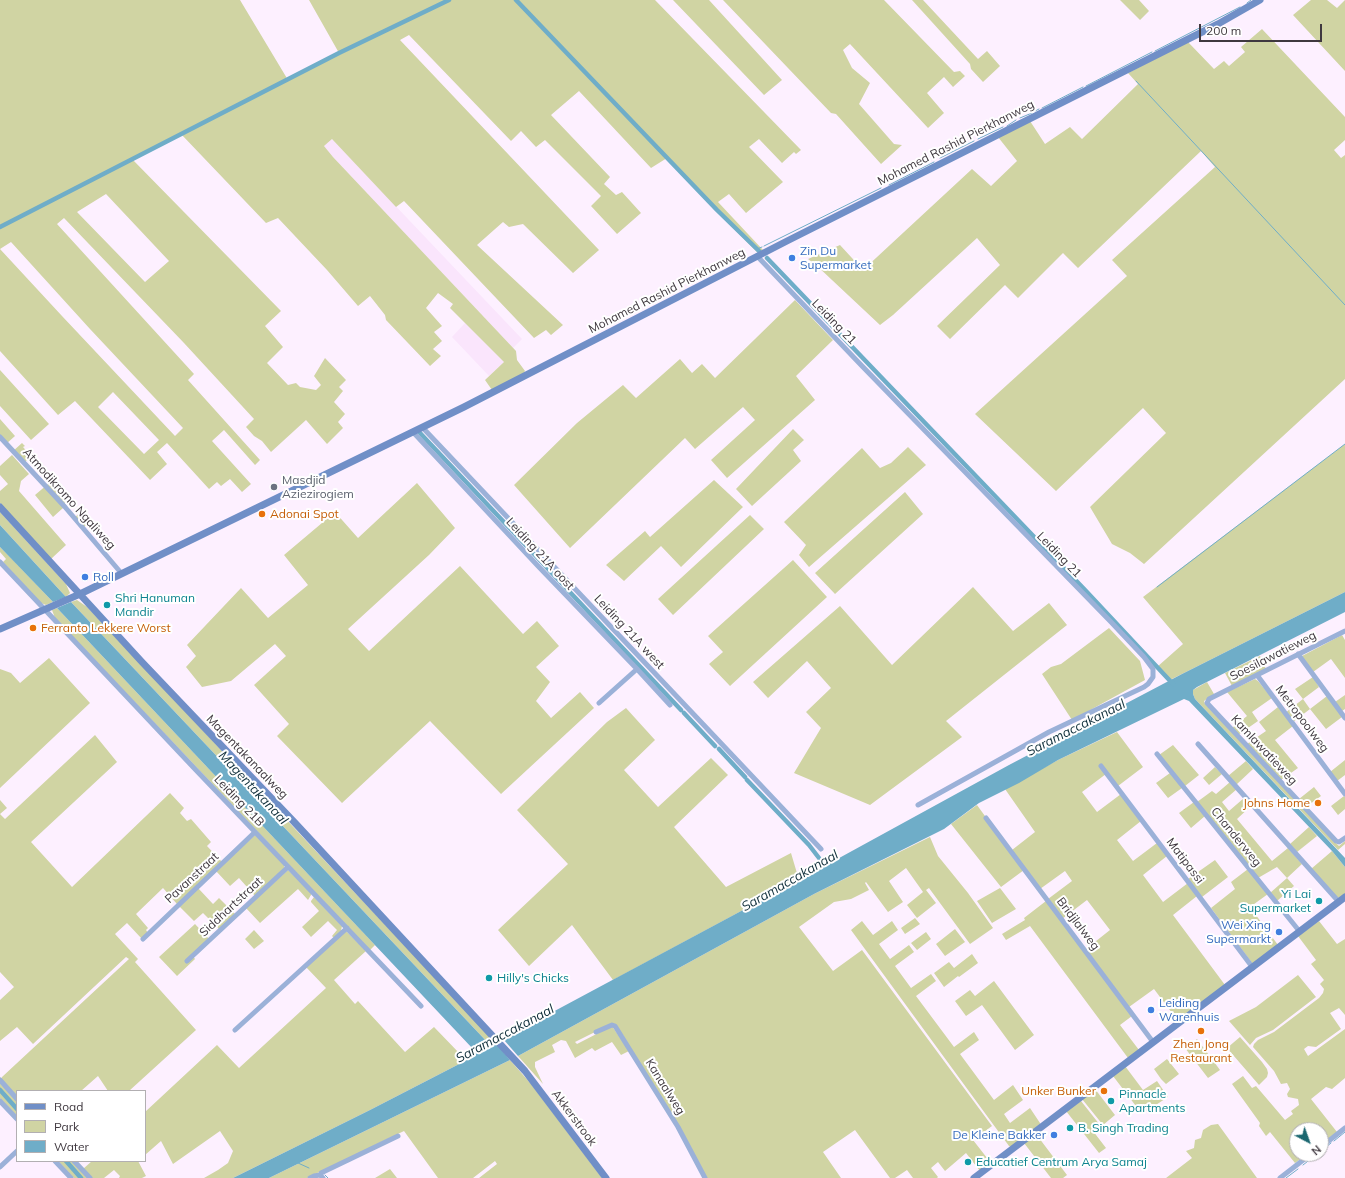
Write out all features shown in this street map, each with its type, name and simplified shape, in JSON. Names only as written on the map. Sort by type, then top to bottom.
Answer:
[{"type":"street","name":"Mohamed Rashid Pierkhanweg","points":[[0,628],[77,596],[423,428],[757,256],[1218,24],[1260,0]]},
{"type":"street","name":"Leiding 21","points":[[757,256],[1106,617],[1144,657],[1153,669],[1153,677],[1144,687],[1049,732],[918,806]]},
{"type":"street","name":"Leiding 21A west","points":[[423,428],[821,849]]},
{"type":"street","name":"Leiding 21A oost","points":[[413,432],[542,572],[670,705]]},
{"type":"street","name":"Atmodikromo Ngaliweg","points":[[0,437],[65,507],[122,574]]},
{"type":"street","name":"Magentakanaalweg","points":[[0,507],[77,596],[296,824],[525,1071]]},
{"type":"street","name":"Leiding 21B","points":[[0,562],[421,1006]]},
{"type":"street","name":"Soesilawatieweg","points":[[1209,699],[1345,631]]},
{"type":"street","points":[[1298,654],[1345,718]]},
{"type":"street","points":[[599,703],[637,669]]},
{"type":"street","name":"Metropoolweg","points":[[1257,675],[1345,794]]},
{"type":"street","name":"Kamlawatieweg","points":[[1209,699],[1207,701],[1207,705],[1336,841],[1341,841],[1345,838]]},
{"type":"street","points":[[974,1178],[1342,900],[1198,744]]},
{"type":"street","name":"Chanderweg","points":[[1157,754],[1300,932]]},
{"type":"street","name":"Matipassi","points":[[1101,766],[1253,968]]},
{"type":"street","name":"Bridjlalweg","points":[[986,818],[1154,1042]]},
{"type":"street","name":"Pavanstraat","points":[[143,939],[256,832]]},
{"type":"street","name":"Siddhartstraat","points":[[187,961],[288,867]]},
{"type":"street","points":[[235,1030],[347,928]]},
{"type":"street","name":"Kanaalweg","points":[[596,1032],[612,1025],[615,1026],[678,1127],[705,1178]]},
{"type":"street","name":"Akkerstrook","points":[[525,1071],[606,1178]]},
{"type":"street","points":[[0,1080],[16,1098]]},
{"type":"street","points":[[0,1101],[16,1118]]},
{"type":"street","points":[[1329,1140],[1345,1128]]},
{"type":"street","points":[[310,1178],[314,1176],[321,1177],[321,1172],[398,1136]]},
{"type":"street","points":[[0,1167],[16,1152]]},
{"type":"street","points":[[56,1162],[71,1178]]},
{"type":"street","points":[[75,1162],[90,1178]]},
{"type":"street","points":[[1280,1178],[1301,1162]]},
{"type":"shaded area","points":[[332,139],[522,339],[513,348],[333,157],[324,146]]},
{"type":"shaded area","points":[[465,323],[504,362],[489,376],[452,337]]},
{"type":"green space","points":[[0,0],[240,0],[288,80],[339,53],[309,0],[655,0],[801,150],[796,154],[794,152],[782,163],[759,139],[749,147],[783,182],[746,213],[729,194],[718,202],[763,250],[759,254],[712,207],[713,206],[667,158],[651,168],[579,91],[551,115],[610,177],[604,184],[616,195],[622,192],[641,213],[617,234],[591,206],[601,196],[545,140],[536,147],[521,131],[511,141],[409,35],[400,40],[599,250],[573,273],[523,224],[509,227],[503,222],[477,245],[563,325],[551,335],[546,330],[534,338],[404,201],[396,207],[332,139],[324,146],[516,351],[517,360],[525,371],[523,374],[492,390],[485,380],[504,362],[450,308],[453,304],[438,293],[426,308],[442,326],[434,332],[442,341],[433,349],[441,356],[430,366],[386,320],[385,315],[370,296],[358,306],[327,270],[278,218],[266,223],[181,134],[133,160],[281,311],[265,326],[283,347],[267,363],[288,385],[296,383],[300,387],[316,390],[321,385],[314,376],[325,358],[346,380],[339,387],[343,391],[334,402],[345,414],[338,422],[343,428],[327,444],[306,420],[271,452],[262,441],[254,436],[246,427],[254,419],[184,343],[64,218],[57,224],[194,374],[188,380],[260,460],[255,465],[224,430],[212,441],[251,484],[242,492],[230,479],[221,486],[217,482],[209,489],[167,443],[157,452],[167,464],[150,480],[75,401],[58,415],[0,351]],"holes":[[[106,194],[169,261],[145,282],[77,212]],[[11,242],[183,428],[175,436],[0,249]],[[113,392],[159,440],[144,454],[98,407]]]},
{"type":"green space","points":[[673,0],[709,0],[782,80],[764,95]]},
{"type":"green space","points":[[723,0],[884,0],[954,72],[960,71],[965,76],[953,87],[944,77],[927,93],[944,113],[928,128],[850,44],[843,50],[852,68],[870,83],[859,104],[894,144],[902,145],[881,164],[836,114],[831,113]]},
{"type":"green space","points":[[912,0],[923,0],[978,59],[987,51],[1000,66],[983,82],[971,69],[970,64]]},
{"type":"green space","points":[[1120,0],[1139,0],[1149,11],[1140,20]]},
{"type":"green space","points":[[1311,0],[1327,0],[1337,8],[1345,0],[1345,71],[1293,15]]},
{"type":"green space","points":[[1262,29],[1345,117],[1345,140],[1334,150],[1341,158],[1345,155],[1345,379],[1144,564],[1130,553],[1112,544],[1090,507],[1166,433],[1143,408],[1056,491],[975,414],[1127,276],[1112,260],[1215,167],[1201,151],[1078,268],[1063,253],[1018,298],[1005,285],[950,339],[937,326],[1000,265],[977,238],[893,315],[880,325],[808,259],[840,245],[863,270],[972,169],[991,186],[1017,161],[998,137],[1030,121],[1045,144],[1070,127],[1082,139],[1138,84],[1128,73],[1188,42],[1214,69],[1224,61],[1229,66],[1245,52],[1241,47]]},
{"type":"green space","points":[[795,300],[833,340],[796,376],[815,400],[727,478],[711,460],[755,420],[743,407],[695,449],[685,438],[570,548],[514,485],[577,423],[623,385],[636,398],[680,359],[692,373],[702,364],[715,378]]},
{"type":"green space","points":[[0,370],[49,424],[31,440],[0,406]]},
{"type":"green space","points":[[0,419],[15,436],[6,444],[0,437]]},
{"type":"green space","points":[[793,429],[804,440],[793,450],[801,461],[752,506],[736,489]]},
{"type":"green space","points":[[22,443],[25,446],[23,447],[31,456],[23,464],[12,452]]},
{"type":"green space","points":[[1345,444],[1345,592],[1170,680],[1157,667],[1183,644],[1143,597]]},
{"type":"green space","points":[[908,447],[926,465],[809,567],[799,555],[806,545],[784,522],[862,448],[880,468],[891,463]]},
{"type":"green space","points":[[12,455],[29,474],[21,481],[19,491],[66,545],[51,559],[0,503],[0,491],[8,484],[0,475],[0,466]]},
{"type":"green space","points":[[714,480],[743,507],[681,567],[661,546],[624,581],[606,565],[645,531],[650,537]]},
{"type":"green space","points":[[417,483],[455,528],[429,555],[348,629],[369,651],[460,566],[523,634],[537,621],[559,646],[536,667],[550,682],[536,701],[551,718],[580,692],[594,708],[501,794],[430,721],[342,803],[277,736],[289,724],[254,685],[286,656],[275,644],[231,681],[202,687],[186,667],[196,656],[187,645],[241,588],[268,618],[308,585],[284,555],[335,512],[358,538]]},
{"type":"green space","points":[[48,484],[52,485],[66,499],[63,508],[53,517],[35,495]]},
{"type":"green space","points":[[905,492],[923,514],[835,594],[815,573]]},
{"type":"green space","points":[[82,511],[91,521],[83,528],[74,518]]},
{"type":"green space","points":[[0,512],[66,584],[70,593],[66,597],[0,525]]},
{"type":"green space","points":[[750,515],[764,529],[673,615],[658,599]]},
{"type":"green space","points":[[0,547],[53,602],[46,605],[41,603],[3,562],[6,559],[0,552]]},
{"type":"green space","points":[[793,560],[827,597],[730,686],[709,664],[723,652],[708,636]]},
{"type":"green space","points":[[973,587],[1013,631],[1049,603],[1067,625],[946,721],[962,737],[870,805],[794,773],[821,728],[806,712],[831,688],[807,661],[768,698],[753,682],[840,606],[892,665]]},
{"type":"green space","points":[[77,600],[87,607],[495,1042],[489,1044],[71,602]]},
{"type":"green space","points":[[57,608],[375,945],[370,950],[55,618],[52,610]]},
{"type":"green space","points":[[1109,628],[1140,661],[1145,680],[1072,720],[1042,674],[1051,667],[1061,664]]},
{"type":"green space","points":[[1342,635],[1345,640],[1345,678],[1331,659],[1313,672],[1302,656]]},
{"type":"green space","points":[[1260,656],[1266,669],[1232,686],[1225,673]]},
{"type":"green space","points":[[49,658],[90,703],[0,788],[0,669],[11,673],[20,683]]},
{"type":"green space","points":[[1313,677],[1319,687],[1303,699],[1295,689]]},
{"type":"green space","points":[[1255,679],[1272,698],[1252,712],[1258,721],[1238,735],[1232,728],[1247,716],[1227,692]]},
{"type":"green space","points":[[1207,682],[1214,694],[1204,701],[1205,704],[1339,846],[1345,841],[1345,844],[1338,850],[1195,699],[1193,690]]},
{"type":"green space","points":[[1345,695],[1345,709],[1342,711],[1335,702]]},
{"type":"green space","points":[[1327,696],[1342,717],[1326,729],[1310,709]]},
{"type":"green space","points":[[1303,699],[1310,709],[1293,722],[1285,713]]},
{"type":"green space","points":[[1278,707],[1293,726],[1275,740],[1298,768],[1281,780],[1247,744],[1266,731],[1259,722]]},
{"type":"green space","points":[[626,708],[655,740],[624,770],[658,807],[711,758],[728,775],[674,827],[726,887],[791,853],[799,880],[613,980],[572,925],[529,966],[498,930],[568,864],[517,810],[607,722]]},
{"type":"green space","points":[[1117,732],[1143,767],[1118,786],[1106,774],[1082,792],[1097,812],[1121,794],[1141,821],[1117,840],[1133,861],[1157,843],[1167,856],[1143,875],[1163,902],[1188,883],[1197,896],[1173,915],[1225,985],[1178,1021],[1154,989],[1129,1007],[1086,949],[1110,930],[1087,900],[1062,919],[1048,899],[1072,881],[1065,871],[1040,889],[1012,850],[1035,832],[1005,789],[1058,760]]},
{"type":"green space","points":[[95,735],[117,762],[31,842],[72,887],[170,793],[184,808],[180,813],[187,821],[191,819],[211,842],[207,846],[222,862],[177,904],[163,888],[136,914],[148,928],[146,930],[148,933],[142,939],[127,923],[115,934],[138,959],[135,962],[196,1030],[130,1090],[107,1090],[98,1076],[82,1090],[16,1090],[16,1096],[1,1079],[2,1077],[129,959],[126,957],[33,1044],[17,1027],[0,1041],[0,1000],[14,987],[0,972],[0,814],[5,819]]},
{"type":"green space","points":[[1173,745],[1199,775],[1185,786],[1159,755]]},
{"type":"green space","points":[[1345,760],[1345,775],[1337,781],[1330,772]]},
{"type":"green space","points":[[1246,761],[1253,769],[1236,785],[1228,776]]},
{"type":"green space","points":[[1215,767],[1222,774],[1209,785],[1203,778]]},
{"type":"green space","points":[[1170,773],[1182,788],[1168,798],[1156,783]]},
{"type":"green space","points":[[1230,782],[1237,789],[1222,802],[1229,811],[1244,798],[1251,806],[1237,819],[1272,861],[1288,848],[1302,864],[1287,878],[1277,867],[1258,878],[1197,802],[1212,791],[1216,794]]},
{"type":"green space","points":[[1314,787],[1321,796],[1306,807],[1299,799]]},
{"type":"green space","points":[[1344,796],[1345,809],[1338,815],[1331,806]]},
{"type":"green space","points":[[0,800],[7,808],[0,814]]},
{"type":"green space","points":[[1194,802],[1205,816],[1191,828],[1179,813]]},
{"type":"green space","points":[[977,805],[1024,870],[1001,887],[951,824]]},
{"type":"green space","points":[[1309,827],[1317,836],[1297,852],[1290,844]]},
{"type":"green space","points":[[255,835],[284,865],[284,868],[255,896],[239,878],[230,886],[216,871]]},
{"type":"green space","points":[[930,837],[938,856],[968,893],[993,928],[970,944],[929,888],[926,890],[936,903],[917,918],[907,905],[923,892],[906,868],[889,881],[903,902],[888,912],[866,882],[865,883],[869,890],[851,899],[834,902],[799,927],[833,971],[862,950],[992,1126],[973,1140],[991,1163],[980,1171],[966,1153],[945,1171],[938,1162],[931,1168],[938,1177],[937,1178],[913,1178],[907,1170],[895,1178],[890,1178],[855,1130],[823,1152],[841,1178],[706,1178],[623,1035],[613,1023],[575,1042],[577,1044],[612,1026],[629,1051],[621,1055],[612,1042],[595,1051],[592,1048],[575,1058],[566,1041],[561,1040],[552,1045],[555,1052],[535,1062],[535,1067],[543,1084],[518,1056],[814,894]]},
{"type":"green space","points":[[1332,851],[1345,867],[1345,895],[1338,898],[1311,869]]},
{"type":"green space","points":[[1215,860],[1228,877],[1202,897],[1188,879]]},
{"type":"green space","points":[[1248,869],[1268,894],[1250,907],[1278,945],[1254,963],[1252,963],[1211,908],[1235,889],[1231,882]]},
{"type":"green space","points":[[288,870],[311,892],[311,895],[308,900],[298,889],[260,923],[246,908]]},
{"type":"green space","points":[[1287,878],[1294,886],[1277,901],[1270,893]]},
{"type":"green space","points":[[198,888],[213,904],[219,898],[235,914],[219,929],[203,913],[194,921],[179,906]]},
{"type":"green space","points":[[1000,888],[1016,909],[992,923],[977,901]]},
{"type":"green space","points":[[314,897],[342,926],[341,931],[334,938],[332,936],[337,930],[328,921],[311,937],[302,927],[319,911],[311,902]]},
{"type":"green space","points":[[1046,901],[1132,1016],[1120,1025],[1139,1050],[1128,1058],[1030,926],[1006,940],[1002,934],[1025,920],[1024,918]]},
{"type":"green space","points":[[915,918],[920,924],[905,934],[901,928]]},
{"type":"green space","points":[[862,921],[873,935],[892,921],[898,930],[879,944],[890,959],[909,945],[914,952],[895,966],[911,988],[931,974],[936,981],[916,996],[954,1047],[974,1032],[979,1040],[960,1054],[994,1100],[1013,1085],[1023,1100],[1004,1114],[1010,1123],[1030,1108],[1040,1125],[1011,1147],[1009,1146],[851,930]]},
{"type":"green space","points":[[1319,921],[1337,944],[1345,939],[1345,1015],[1339,1008],[1330,1013],[1341,1029],[1316,1047],[1308,1046],[1304,1049],[1308,1056],[1345,1029],[1345,1078],[1332,1089],[1326,1087],[1311,1099],[1337,1132],[1329,1138],[1329,1122],[1289,1122],[1289,1156],[1270,1132],[1266,1136],[1259,1126],[1260,1123],[1232,1084],[1243,1076],[1252,1088],[1256,1086],[1285,1120],[1293,1114],[1291,1111],[1299,1105],[1298,1099],[1288,1097],[1287,1094],[1290,1089],[1287,1083],[1281,1084],[1274,1071],[1253,1047],[1258,1040],[1274,1032],[1319,998],[1323,993],[1324,989],[1320,984],[1324,980],[1311,964],[1316,960],[1298,936]]},
{"type":"green space","points":[[195,924],[209,939],[192,955],[195,959],[177,976],[159,957]]},
{"type":"green space","points":[[955,929],[965,942],[945,956],[936,944]]},
{"type":"green space","points":[[254,930],[264,941],[254,949],[245,939]]},
{"type":"green space","points":[[346,931],[366,951],[334,980],[355,1004],[358,1001],[405,1052],[434,1027],[462,1056],[467,1054],[467,1060],[233,1178],[204,1178],[228,1163],[233,1151],[220,1131],[173,1164],[161,1141],[146,1154],[146,1111],[217,1045],[239,1068],[326,988],[306,967]]},
{"type":"green space","points":[[926,932],[931,939],[917,950],[911,943]]},
{"type":"green space","points":[[972,954],[978,963],[944,987],[934,973],[949,962],[954,968]]},
{"type":"green space","points":[[1298,975],[1316,997],[1273,1030],[1256,1038],[1250,1045],[1229,1021],[1256,1007]]},
{"type":"green space","points":[[994,981],[1034,1035],[1015,1050],[982,1005],[966,1016],[955,1001],[970,990],[975,996]]},
{"type":"green space","points":[[1240,1037],[1267,1069],[1267,1077],[1259,1085],[1227,1048]]},
{"type":"green space","points":[[1197,1039],[1220,1070],[1208,1078],[1185,1048]]},
{"type":"green space","points":[[1167,1059],[1179,1074],[1166,1084],[1154,1069]]},
{"type":"green space","points":[[510,1060],[531,1084],[602,1178],[479,1178],[497,1164],[495,1161],[473,1178],[438,1178],[404,1131],[307,1178],[269,1178]]},
{"type":"green space","points":[[1125,1066],[1143,1090],[1157,1081],[1168,1097],[1142,1114],[1113,1076]]},
{"type":"green space","points":[[0,1082],[16,1100],[16,1115],[0,1098]]},
{"type":"green space","points":[[1095,1089],[1115,1115],[1103,1125],[1082,1099]]},
{"type":"green space","points":[[1081,1101],[1100,1125],[1093,1131],[1106,1148],[1099,1153],[1066,1111]]},
{"type":"green space","points":[[1218,1124],[1257,1178],[1166,1178],[1192,1158],[1186,1151],[1194,1148],[1195,1140],[1201,1138],[1203,1130],[1211,1125]]},
{"type":"green space","points":[[1036,1134],[1067,1175],[1063,1178],[1051,1178],[1024,1143]]},
{"type":"green space","points":[[59,1162],[74,1162],[88,1178],[74,1178]]},
{"type":"green space","points":[[91,1162],[139,1162],[146,1176],[142,1178],[119,1178],[120,1176],[114,1170],[104,1178],[91,1178],[83,1169]]},
{"type":"green space","points":[[390,1169],[397,1178],[375,1178]]},
{"type":"water","points":[[0,525],[66,597],[53,602],[0,547]]},
{"type":"water","points":[[1345,592],[1345,612],[1197,687],[1193,690],[1193,694],[1195,699],[1345,858],[1345,867],[1332,851],[1189,701],[1184,699],[1058,760],[1019,783],[979,803],[944,829],[814,894],[518,1056],[504,1040],[521,1029],[799,880],[1009,765],[1182,674]]},
{"type":"water","points":[[71,602],[489,1044],[495,1042],[510,1060],[269,1178],[233,1178],[467,1060],[467,1054],[473,1049],[57,608]]},
{"type":"waterway","points":[[0,227],[339,53],[449,0]]},
{"type":"waterway","points":[[516,0],[717,210],[759,251]]},
{"type":"waterway","points":[[1247,3],[1251,0]]},
{"type":"waterway","points":[[1155,51],[1240,7]]},
{"type":"waterway","points":[[1086,86],[1152,52]]},
{"type":"waterway","points":[[1136,81],[1345,305]]},
{"type":"waterway","points":[[1042,108],[1083,87]]},
{"type":"waterway","points":[[1035,111],[1039,109]]},
{"type":"waterway","points":[[1020,118],[1032,113]]},
{"type":"waterway","points":[[1007,126],[1016,120]]},
{"type":"waterway","points":[[978,139],[1003,127]]},
{"type":"waterway","points":[[940,158],[974,141]]},
{"type":"waterway","points":[[889,185],[934,162]]},
{"type":"waterway","points":[[764,246],[881,188]]},
{"type":"waterway","points":[[757,249],[762,247]]},
{"type":"waterway","points":[[767,258],[1173,684]]},
{"type":"waterway","points":[[420,433],[681,710]]},
{"type":"waterway","points":[[1157,587],[1345,444]]},
{"type":"waterway","points":[[684,713],[715,746]]},
{"type":"waterway","points":[[719,749],[745,777]]},
{"type":"waterway","name":"Saramaccakanaal","points":[[747,780],[809,845],[829,871]]},
{"type":"waterway","points":[[0,1090],[16,1108]]},
{"type":"waterway","points":[[1334,1141],[1345,1132]]},
{"type":"waterway","points":[[67,1162],[81,1178]]},
{"type":"waterway","points":[[1303,1165],[1307,1162]]},
{"type":"waterway","points":[[298,1163],[309,1168]]},
{"type":"waterway","points":[[1286,1178],[1298,1169]]},
{"type":"waterway","points":[[325,1175],[328,1178]]},
{"type":"place","name":"Zin Du Supermarket","points":[[792,258]]},
{"type":"place","name":"Masdjid Aziezirogiem","points":[[274,487]]},
{"type":"place","name":"Adonai Spot","points":[[262,514]]},
{"type":"place","name":"Roll","points":[[85,577]]},
{"type":"place","name":"Shri Hanuman Mandir","points":[[107,605]]},
{"type":"place","name":"Ferranto Lekkere Worst","points":[[33,628]]},
{"type":"place","name":"Johns Home","points":[[1318,803]]},
{"type":"place","name":"Yi Lai Supermarket","points":[[1319,901]]},
{"type":"place","name":"Wei Xing Supermarkt","points":[[1279,932]]},
{"type":"place","name":"Hilly's Chicks","points":[[489,978]]},
{"type":"place","name":"Leiding Warenhuis","points":[[1151,1010]]},
{"type":"place","name":"Zhen Jong Restaurant","points":[[1201,1031]]},
{"type":"place","name":"Unker Bunker","points":[[1104,1091]]},
{"type":"place","name":"Pinnacle Apartments","points":[[1111,1101]]},
{"type":"place","name":"B. Singh Trading","points":[[1070,1128]]},
{"type":"place","name":"De Kleine Bakker","points":[[1054,1135]]},
{"type":"place","name":"Educatief Centrum Arya Samaj","points":[[968,1162]]},
{"type":"water label","name":"Magentakanaal","points":[[253,788]]}]
